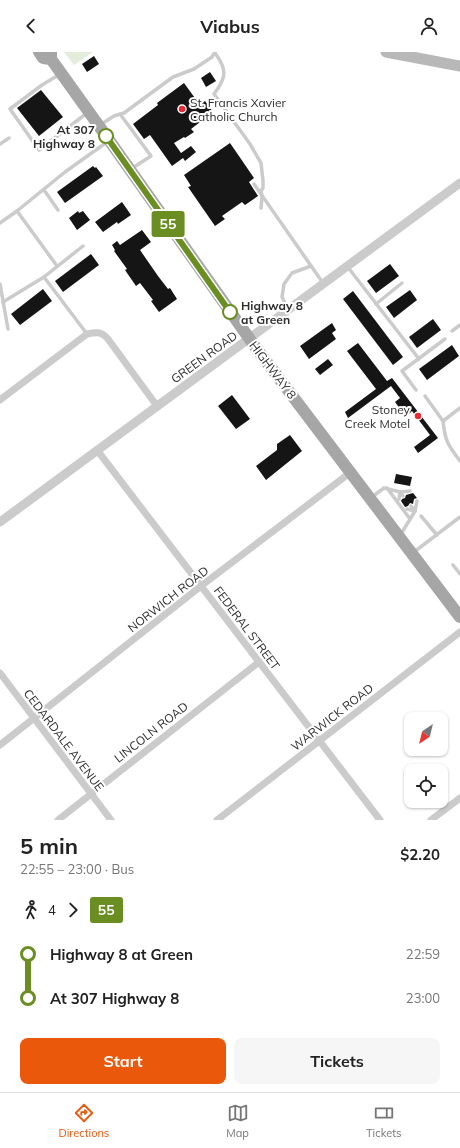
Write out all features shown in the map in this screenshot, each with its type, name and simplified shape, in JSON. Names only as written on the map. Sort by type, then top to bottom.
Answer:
[{"type":"main road","name":"HIGHWAY 8","points":[[39,52],[43,58],[51,55],[61,74],[110,140],[249,339],[412,554],[459,612]]},
{"type":"main road","points":[[386,52],[460,66]]},
{"type":"street","name":"GREEN ROAD","points":[[0,522],[460,183]]},
{"type":"street","points":[[0,400],[87,334],[97,332],[103,334],[157,406]]},
{"type":"street","name":"FEDERAL STREET","points":[[97,450],[380,820]]},
{"type":"street","name":"NORWICH ROAD","points":[[0,744],[201,586],[351,472]]},
{"type":"street","name":"WARWICK ROAD","points":[[217,820],[460,632]]},
{"type":"street","name":"LINCOLN ROAD","points":[[58,820],[90,793],[259,662]]},
{"type":"street","name":"CEDARDALE AVENUE","points":[[0,673],[111,820]]},
{"type":"street","points":[[431,820],[460,798]]},
{"type":"lane","points":[[99,126],[114,116],[124,113],[173,76],[194,69],[212,57],[215,52],[224,69],[220,86],[214,94],[250,144],[261,163],[264,181],[261,191],[261,208]]},
{"type":"lane","points":[[61,74],[42,85],[10,109],[39,150],[88,111]]},
{"type":"lane","points":[[120,114],[151,156],[130,170]]},
{"type":"lane","points":[[0,144],[9,138]]},
{"type":"lane","points":[[0,223],[65,172],[110,140]]},
{"type":"lane","points":[[254,184],[323,284]]},
{"type":"lane","points":[[44,190],[58,210]]},
{"type":"lane","points":[[17,211],[57,266]]},
{"type":"lane","points":[[3,302],[44,276],[83,246]]},
{"type":"lane","points":[[288,310],[282,297],[284,284],[292,273],[311,266]]},
{"type":"lane","points":[[347,266],[419,359]]},
{"type":"lane","points":[[44,276],[87,334]]},
{"type":"lane","points":[[376,304],[402,283]]},
{"type":"lane","points":[[0,284],[8,329]]},
{"type":"lane","points":[[452,331],[460,325]]},
{"type":"lane","points":[[416,390],[402,371],[445,339]]},
{"type":"lane","points":[[425,396],[443,421],[448,445],[460,460]]},
{"type":"lane","points":[[443,421],[460,408]]},
{"type":"lane","points":[[370,498],[384,488],[400,492],[410,491]]},
{"type":"lane","points":[[387,488],[410,518]]},
{"type":"lane","points":[[400,492],[402,497]]},
{"type":"lane","points":[[399,537],[414,511],[417,501]]},
{"type":"lane","points":[[414,511],[410,507],[414,511]]},
{"type":"lane","points":[[421,516],[437,535]]},
{"type":"lane","points":[[412,554],[460,516]]},
{"type":"lane","points":[[453,566],[460,574]]},
{"type":"green space","points":[[64,52],[93,52],[74,65]]},
{"type":"building","points":[[94,56],[99,64],[87,72],[82,64]]},
{"type":"building","points":[[210,72],[216,81],[206,87],[201,78]]},
{"type":"building","name":"St. Francis Xavier Catholic Church","points":[[184,83],[200,105],[205,101],[213,112],[191,129],[194,132],[174,143],[181,153],[191,146],[196,152],[185,161],[183,158],[172,166],[150,135],[144,139],[133,124],[158,105],[157,103]]},
{"type":"building","points":[[41,90],[63,117],[39,136],[17,108]]},
{"type":"building","points":[[230,143],[254,178],[249,182],[258,196],[245,205],[242,202],[222,216],[225,219],[215,226],[188,187],[191,186],[184,175]]},
{"type":"building","points":[[93,166],[95,168],[96,167],[103,176],[65,203],[57,192]]},
{"type":"building","points":[[122,202],[131,215],[118,224],[117,222],[103,232],[95,222]]},
{"type":"building","points":[[78,211],[79,213],[83,211],[90,220],[77,230],[69,218]]},
{"type":"building","points":[[142,230],[151,242],[140,250],[158,276],[168,289],[170,288],[177,299],[159,312],[151,301],[153,300],[140,283],[136,286],[125,270],[127,269],[114,251],[115,250],[112,245],[117,241],[120,245]]},
{"type":"building","points":[[91,254],[99,265],[63,292],[55,281]]},
{"type":"building","points":[[390,264],[399,276],[376,293],[367,281]]},
{"type":"building","points":[[43,289],[52,301],[20,325],[11,314]]},
{"type":"building","points":[[410,290],[417,300],[394,318],[386,307]]},
{"type":"building","points":[[353,291],[403,357],[393,365],[343,299]]},
{"type":"building","points":[[433,319],[441,330],[417,348],[409,337]]},
{"type":"building","points":[[332,323],[336,330],[332,333],[336,339],[309,359],[300,346]]},
{"type":"building","points":[[358,343],[387,381],[392,378],[438,438],[418,453],[414,447],[430,435],[412,411],[409,414],[407,411],[403,413],[395,402],[400,398],[391,386],[348,418],[345,412],[376,389],[347,351]]},
{"type":"building","points":[[452,345],[459,356],[427,380],[419,369]]},
{"type":"building","points":[[328,359],[333,365],[320,375],[315,369]]},
{"type":"building","points":[[232,395],[250,419],[236,429],[218,406]]},
{"type":"building","points":[[290,435],[302,451],[266,480],[256,466],[277,450],[277,444]]},
{"type":"building","points":[[396,474],[412,477],[410,486],[394,483]]},
{"type":"building","points":[[413,493],[417,498],[414,499],[413,504],[410,503],[405,507],[401,501],[402,499],[405,498],[406,495]]},
{"type":"bus line","name":"55","points":[[106,136],[230,312]]},
{"type":"place","name":"St. Francis Xavier Catholic Church","points":[[182,109]]},
{"type":"place","name":"At 307 Highway 8","points":[[106,136]]},
{"type":"place","name":"Highway 8 at Green","points":[[230,312]]},
{"type":"place","name":"Stoney Creek Motel","points":[[418,416]]}]
